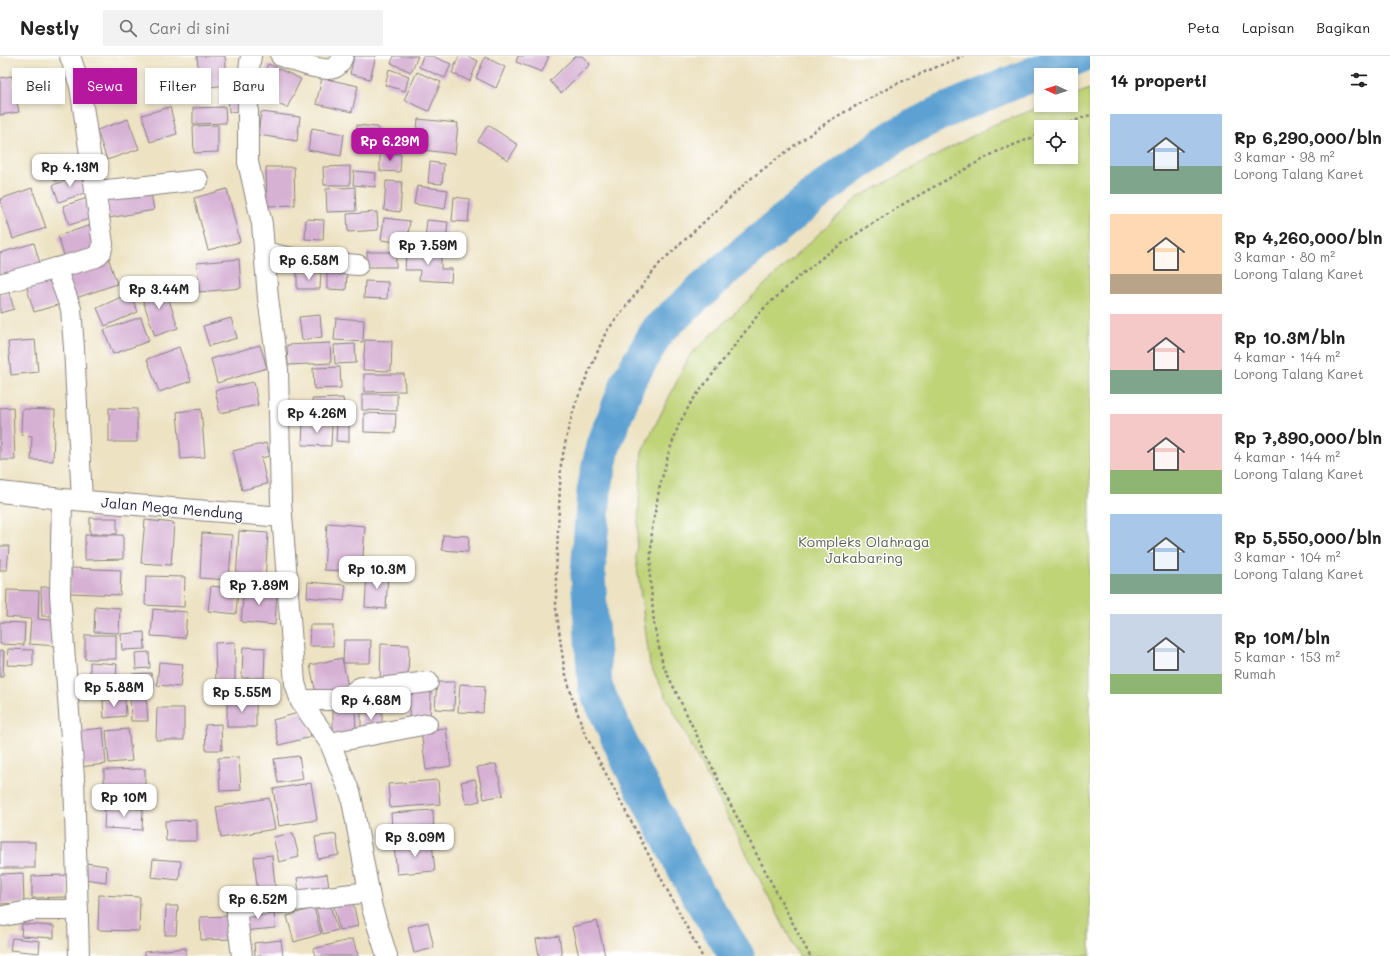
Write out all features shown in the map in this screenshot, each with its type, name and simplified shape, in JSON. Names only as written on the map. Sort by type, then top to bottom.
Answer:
[{"type":"street","points":[[0,284],[96,257],[101,252],[103,244],[80,86],[70,56]]},
{"type":"street","points":[[251,56],[248,75],[248,162],[262,224],[268,298],[278,370],[282,517],[295,683],[300,700],[330,743],[351,795],[372,908],[387,956]]},
{"type":"street","points":[[281,56],[319,68],[330,69],[336,67],[343,56]]},
{"type":"street","points":[[95,191],[198,180]]},
{"type":"street","points":[[264,252],[301,260],[358,265]]},
{"type":"street","points":[[56,268],[70,309],[74,348],[82,500]]},
{"type":"street","name":"Jalan Mega Mendung","points":[[0,492],[62,499],[282,517]]},
{"type":"street","points":[[62,499],[60,595],[74,777],[79,956]]},
{"type":"street","points":[[300,700],[341,700],[362,687],[380,688],[428,682]]},
{"type":"street","points":[[330,743],[427,724]]},
{"type":"street","points":[[242,956],[237,912],[243,907],[369,892]]},
{"type":"street","points":[[4,916],[33,910],[78,910]]},
{"type":"path","points":[[702,956],[585,734],[572,697],[564,667],[556,608],[556,573],[561,464],[574,409],[606,332],[660,263],[749,180],[832,119],[896,84],[963,56]]},
{"type":"path","points":[[1077,120],[1090,115]]},
{"type":"path","points":[[810,956],[727,798],[663,665],[654,624],[650,576],[652,529],[659,490],[668,455],[679,424],[692,401],[761,311],[795,280],[824,256],[905,203],[996,152],[1034,137]]},
{"type":"green space","name":"Kompleks Olahraga Jakabaring","points":[[1090,89],[1090,956],[799,956],[650,665],[636,559],[642,452],[690,355],[857,198],[993,125],[1034,110],[1034,112],[1078,112],[1078,93]]},
{"type":"building","points":[[197,56],[225,56],[226,68],[219,68],[219,86],[211,87],[211,68],[198,68]]},
{"type":"building","points":[[354,56],[376,56],[370,79],[350,74]]},
{"type":"building","points":[[394,56],[418,56],[411,72],[391,63]]},
{"type":"building","points":[[423,56],[432,56],[451,64],[445,78],[419,67]]},
{"type":"building","points":[[459,56],[467,56],[478,61],[470,81],[452,73]]},
{"type":"building","points":[[518,56],[549,56],[542,72],[516,62]]},
{"type":"building","points":[[575,56],[582,56],[590,64],[561,93],[550,81]]},
{"type":"building","points":[[485,57],[505,67],[496,88],[476,78]]},
{"type":"building","points":[[268,64],[277,68],[266,68]]},
{"type":"building","points":[[279,69],[301,79],[287,108],[278,104]]},
{"type":"building","points":[[389,69],[409,76],[405,91],[385,85]]},
{"type":"building","points":[[417,72],[441,82],[429,111],[404,100]]},
{"type":"building","points":[[12,76],[12,104],[17,104],[19,112],[0,115],[0,78]]},
{"type":"building","points":[[322,78],[358,86],[352,112],[316,104]]},
{"type":"building","points":[[229,104],[243,104],[243,111],[229,112]]},
{"type":"building","points":[[170,107],[177,134],[150,142],[142,115]]},
{"type":"building","points":[[225,107],[226,123],[193,124],[193,108]]},
{"type":"building","points":[[261,112],[300,117],[297,141],[258,135]]},
{"type":"building","points":[[128,119],[139,149],[107,160],[97,130]]},
{"type":"building","points":[[418,119],[458,123],[455,154],[415,149]]},
{"type":"building","points":[[218,125],[218,152],[194,153],[193,126]]},
{"type":"building","points":[[357,125],[378,127],[377,146],[356,144]]},
{"type":"building","points":[[488,125],[518,145],[508,160],[478,141]]},
{"type":"building","points":[[312,128],[344,134],[341,156],[308,150]]},
{"type":"building","points":[[381,134],[410,136],[409,150],[380,147]]},
{"type":"building","points":[[380,153],[401,154],[400,172],[380,171]]},
{"type":"building","points":[[72,159],[76,175],[55,181],[51,164]]},
{"type":"building","points":[[430,162],[444,164],[442,184],[428,183]]},
{"type":"building","points":[[350,166],[350,185],[324,185],[323,167]]},
{"type":"building","points":[[266,167],[294,167],[295,205],[267,206]]},
{"type":"building","points":[[354,171],[376,173],[375,187],[353,185]]},
{"type":"building","points":[[81,175],[87,192],[59,202],[53,185]]},
{"type":"building","points":[[386,181],[402,182],[400,212],[384,210]]},
{"type":"building","points":[[417,186],[448,190],[445,209],[414,204]]},
{"type":"building","points":[[150,187],[154,210],[109,218],[105,195]]},
{"type":"building","points":[[355,187],[356,211],[327,212],[326,189]]},
{"type":"building","points":[[32,188],[46,228],[13,239],[0,199]]},
{"type":"building","points":[[227,189],[240,242],[208,250],[194,198]]},
{"type":"building","points":[[454,197],[470,199],[468,222],[452,221]]},
{"type":"building","points":[[87,198],[93,218],[69,225],[63,206]]},
{"type":"building","points":[[377,212],[378,230],[348,232],[347,214]]},
{"type":"building","points":[[384,218],[410,221],[407,243],[381,240]]},
{"type":"building","points":[[306,219],[324,220],[323,240],[305,239]]},
{"type":"building","points":[[427,220],[448,222],[446,242],[425,240]]},
{"type":"building","points":[[94,224],[101,247],[65,259],[58,236]]},
{"type":"building","points":[[34,243],[41,267],[0,279],[0,253]]},
{"type":"building","points":[[406,251],[441,252],[441,269],[452,269],[451,282],[419,280],[420,270],[405,270]]},
{"type":"building","points":[[367,252],[396,252],[396,267],[367,267]]},
{"type":"building","points":[[108,257],[117,284],[70,300],[61,274]]},
{"type":"building","points":[[239,259],[241,288],[199,292],[197,263]]},
{"type":"building","points":[[327,271],[347,272],[346,290],[327,289]]},
{"type":"building","points":[[297,272],[321,273],[320,289],[297,289]]},
{"type":"building","points":[[57,277],[64,303],[34,312],[26,285]]},
{"type":"building","points":[[365,281],[388,282],[387,299],[364,298]]},
{"type":"building","points":[[164,284],[178,328],[155,336],[140,292]]},
{"type":"building","points":[[9,292],[14,309],[0,313],[0,294]]},
{"type":"building","points":[[130,293],[138,312],[105,326],[97,308]]},
{"type":"building","points":[[320,315],[322,337],[302,340],[299,317]]},
{"type":"building","points":[[141,317],[149,341],[113,354],[104,330]]},
{"type":"building","points":[[231,318],[237,338],[209,346],[203,326]]},
{"type":"building","points":[[336,318],[364,320],[363,342],[334,340]]},
{"type":"building","points":[[35,340],[38,372],[11,375],[8,342]]},
{"type":"building","points":[[365,340],[392,341],[391,371],[363,370]]},
{"type":"building","points":[[330,343],[331,363],[288,365],[287,345]]},
{"type":"building","points":[[355,344],[356,363],[335,364],[334,345]]},
{"type":"building","points":[[260,345],[267,368],[217,383],[211,359]]},
{"type":"building","points":[[179,347],[191,381],[159,392],[147,359]]},
{"type":"building","points":[[340,367],[341,388],[314,389],[313,368]]},
{"type":"building","points":[[364,374],[404,374],[405,391],[364,392]]},
{"type":"building","points":[[254,382],[258,405],[220,413],[215,390]]},
{"type":"building","points":[[362,394],[397,394],[397,411],[362,410]]},
{"type":"building","points":[[343,398],[345,418],[313,420],[312,399]]},
{"type":"building","points":[[13,407],[15,460],[0,460],[0,408]]},
{"type":"building","points":[[109,408],[137,409],[137,442],[109,442]]},
{"type":"building","points":[[22,409],[55,410],[53,461],[31,460],[32,436],[21,435]]},
{"type":"building","points":[[201,409],[205,457],[181,459],[177,412]]},
{"type":"building","points":[[364,413],[396,414],[395,433],[364,432]]},
{"type":"building","points":[[303,422],[332,424],[331,446],[302,445]]},
{"type":"building","points":[[337,424],[349,424],[349,442],[336,441]]},
{"type":"building","points":[[266,443],[270,456],[261,458],[267,484],[242,490],[233,451]]},
{"type":"building","points":[[90,518],[117,518],[117,534],[90,534]]},
{"type":"building","points":[[145,520],[174,523],[171,565],[141,563]]},
{"type":"building","points":[[327,523],[365,526],[362,572],[324,570]]},
{"type":"building","points":[[239,531],[268,533],[265,581],[236,579]]},
{"type":"building","points":[[202,533],[232,535],[229,580],[200,578]]},
{"type":"building","points":[[85,535],[123,535],[123,559],[85,560]]},
{"type":"building","points":[[443,535],[469,536],[468,552],[442,550]]},
{"type":"building","points":[[0,546],[9,546],[7,570],[0,570]]},
{"type":"building","points":[[71,568],[121,570],[120,595],[70,593]]},
{"type":"building","points":[[367,571],[388,572],[386,609],[365,607]]},
{"type":"building","points":[[146,576],[185,577],[184,607],[145,605]]},
{"type":"building","points":[[308,582],[346,585],[344,601],[307,597]]},
{"type":"building","points":[[211,586],[238,589],[236,614],[208,611]]},
{"type":"building","points":[[41,587],[57,587],[57,616],[42,616]]},
{"type":"building","points":[[244,588],[277,590],[275,625],[241,622]]},
{"type":"building","points":[[7,590],[39,591],[38,619],[60,621],[58,646],[29,644],[31,619],[6,617]]},
{"type":"building","points":[[95,606],[120,608],[119,633],[94,632]]},
{"type":"building","points":[[153,609],[187,612],[185,638],[151,636]]},
{"type":"building","points":[[0,622],[25,623],[24,645],[0,644]]},
{"type":"building","points":[[310,625],[333,625],[333,646],[309,646]]},
{"type":"building","points":[[144,632],[145,649],[122,650],[121,634]]},
{"type":"building","points":[[85,635],[116,635],[116,659],[85,659]]},
{"type":"building","points":[[344,640],[371,640],[370,663],[343,663]]},
{"type":"building","points":[[235,642],[235,681],[216,681],[215,643]]},
{"type":"building","points":[[381,644],[409,645],[408,684],[380,683]]},
{"type":"building","points":[[243,647],[265,648],[264,678],[242,678]]},
{"type":"building","points":[[8,649],[33,650],[33,666],[7,665]]},
{"type":"building","points":[[0,650],[4,651],[3,677],[0,677]]},
{"type":"building","points":[[149,652],[150,668],[136,669],[135,653]]},
{"type":"building","points":[[342,658],[348,687],[316,694],[310,665]]},
{"type":"building","points":[[90,662],[117,664],[116,678],[90,677]]},
{"type":"building","points":[[159,662],[183,664],[180,687],[157,685]]},
{"type":"building","points":[[151,673],[153,688],[134,690],[132,674]]},
{"type":"building","points":[[79,680],[115,680],[116,694],[79,694]]},
{"type":"building","points":[[437,682],[455,682],[454,710],[435,709]]},
{"type":"building","points":[[460,684],[485,686],[483,713],[458,712]]},
{"type":"building","points":[[410,692],[431,692],[430,720],[409,719]]},
{"type":"building","points":[[146,695],[148,721],[131,721],[130,696]]},
{"type":"building","points":[[125,699],[126,716],[104,718],[103,700]]},
{"type":"building","points":[[227,699],[256,699],[256,727],[227,727]]},
{"type":"building","points":[[355,707],[356,734],[333,734],[333,708]]},
{"type":"building","points":[[157,708],[184,708],[184,740],[156,740]]},
{"type":"building","points":[[305,711],[311,737],[279,745],[273,720]]},
{"type":"building","points":[[361,713],[382,713],[382,729],[361,730]]},
{"type":"building","points":[[221,724],[222,750],[206,750],[205,725]]},
{"type":"building","points":[[103,728],[106,764],[79,767],[75,731]]},
{"type":"building","points":[[446,728],[451,766],[426,770],[421,731]]},
{"type":"building","points":[[128,729],[132,761],[109,763],[106,731]]},
{"type":"building","points":[[299,756],[303,779],[278,783],[274,759]]},
{"type":"building","points":[[239,757],[241,790],[220,791],[218,758]]},
{"type":"building","points":[[496,764],[503,795],[484,799],[477,767]]},
{"type":"building","points":[[145,769],[145,793],[104,794],[104,770]]},
{"type":"building","points":[[475,779],[480,801],[466,804],[461,782]]},
{"type":"building","points":[[438,780],[440,804],[390,808],[388,784]]},
{"type":"building","points":[[311,783],[317,820],[279,826],[273,789]]},
{"type":"building","points":[[269,798],[275,829],[221,838],[216,807]]},
{"type":"building","points":[[105,807],[143,809],[142,830],[104,828]]},
{"type":"building","points":[[433,810],[434,839],[393,842],[391,813]]},
{"type":"building","points":[[197,820],[197,841],[166,841],[165,821]]},
{"type":"building","points":[[293,833],[299,857],[279,862],[273,837]]},
{"type":"building","points":[[336,834],[339,855],[318,859],[315,837]]},
{"type":"building","points":[[0,842],[35,842],[35,868],[0,868]]},
{"type":"building","points":[[432,842],[435,871],[397,874],[394,846]]},
{"type":"building","points":[[272,855],[276,895],[258,897],[254,857]]},
{"type":"building","points":[[153,859],[181,861],[179,880],[151,877]]},
{"type":"building","points":[[86,863],[107,866],[106,882],[84,879]]},
{"type":"building","points":[[23,873],[24,903],[0,904],[0,874]]},
{"type":"building","points":[[327,874],[330,894],[300,898],[297,878]]},
{"type":"building","points":[[67,875],[68,897],[32,898],[32,876]]},
{"type":"building","points":[[99,895],[140,897],[139,931],[98,930]]},
{"type":"building","points":[[329,901],[337,930],[323,934],[315,905]]},
{"type":"building","points":[[353,902],[358,926],[339,930],[334,906]]},
{"type":"building","points":[[166,906],[178,906],[176,935],[165,935]]},
{"type":"building","points":[[314,908],[321,934],[294,942],[287,916]]},
{"type":"building","points":[[274,910],[275,928],[243,931],[241,913]]},
{"type":"building","points":[[231,916],[232,939],[201,940],[200,917]]},
{"type":"building","points":[[597,921],[605,956],[579,956],[572,927]]},
{"type":"building","points":[[428,922],[434,948],[414,953],[408,927]]},
{"type":"building","points":[[22,924],[54,926],[54,938],[21,936]]},
{"type":"building","points":[[559,936],[562,956],[539,956],[536,939]]},
{"type":"building","points":[[12,938],[40,941],[39,953],[10,950]]},
{"type":"building","points":[[353,939],[358,956],[315,956],[313,949]]},
{"type":"building","points":[[281,940],[283,956],[255,956],[254,943]]},
{"type":"building","points":[[186,948],[186,956],[144,956],[144,952]]},
{"type":"waterway","points":[[737,956],[697,893],[630,764],[595,687],[588,574],[594,491],[603,447],[629,380],[658,330],[728,267],[824,188],[895,136],[942,112],[1080,56]]}]
